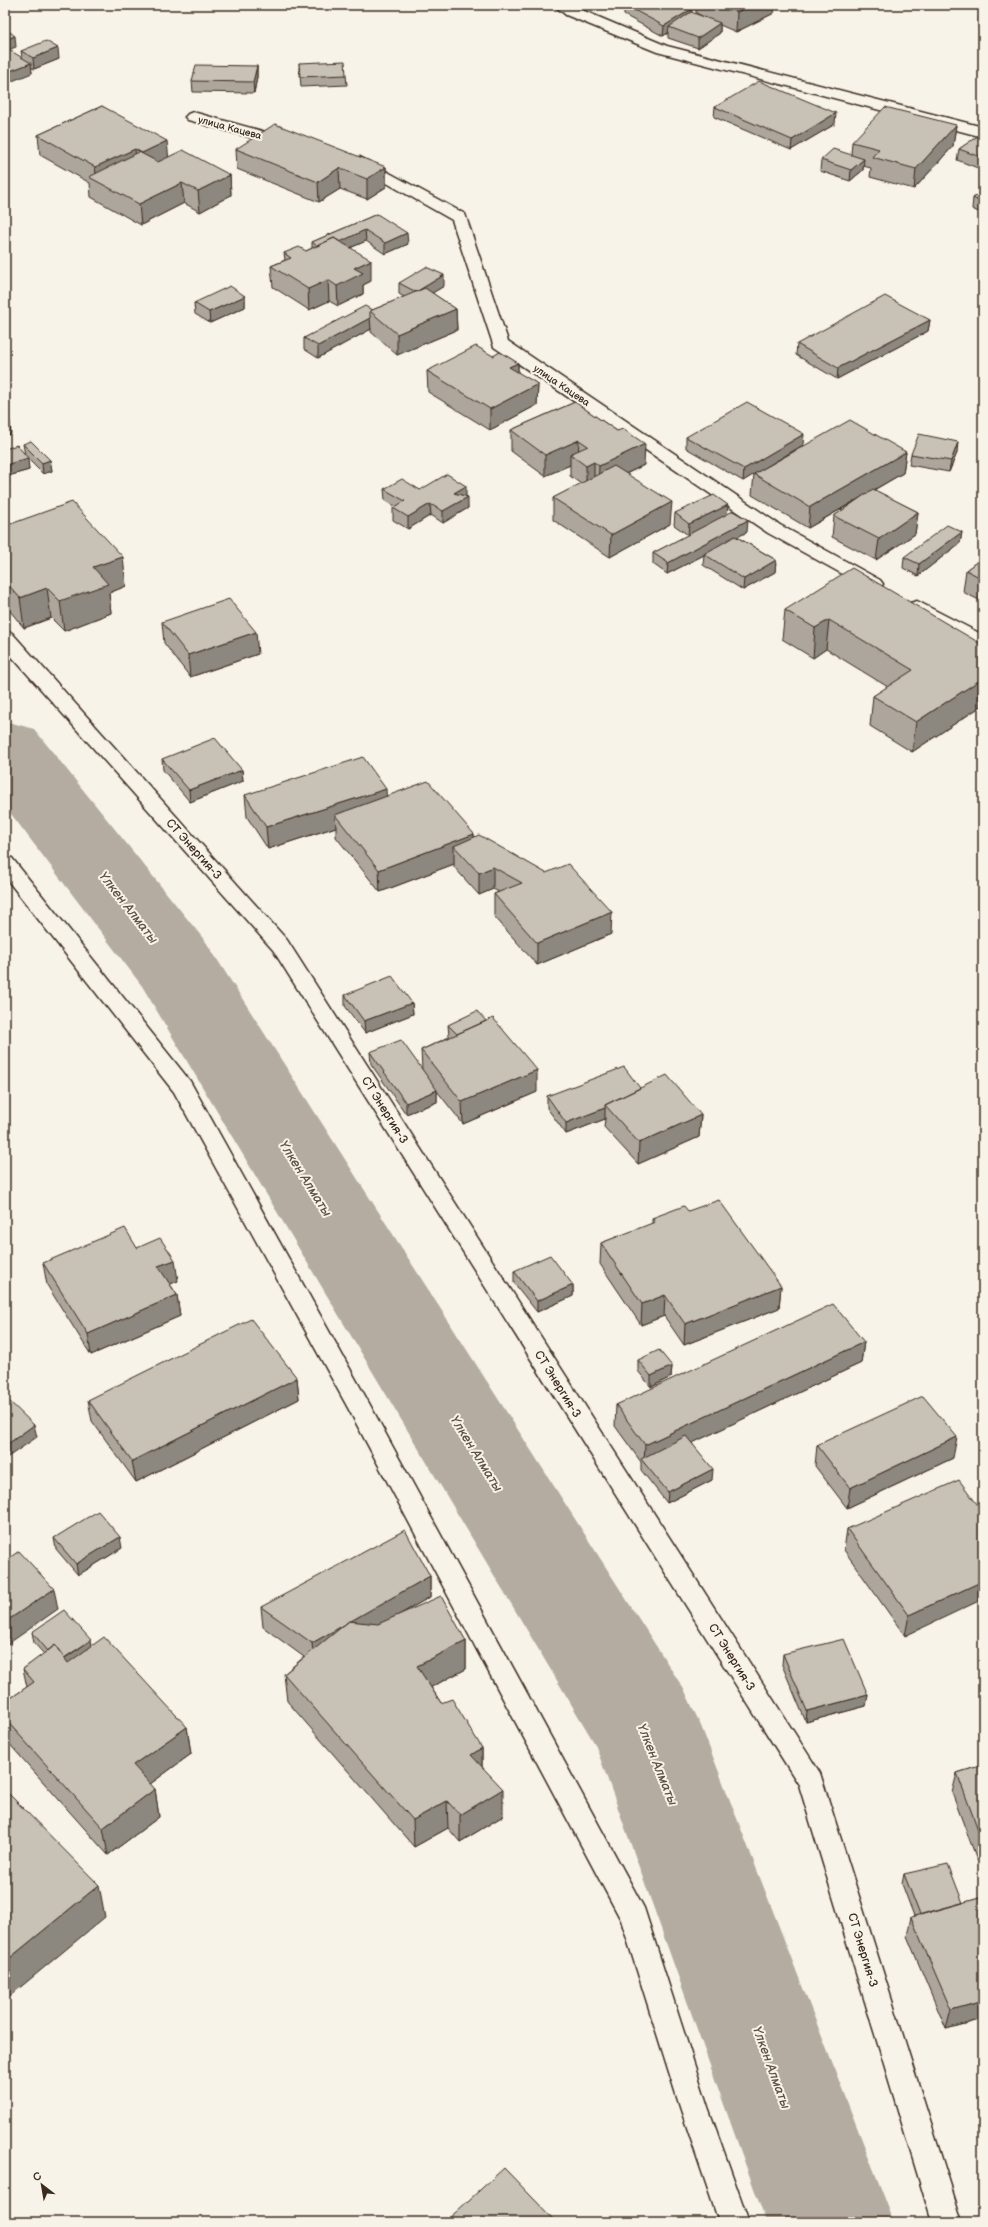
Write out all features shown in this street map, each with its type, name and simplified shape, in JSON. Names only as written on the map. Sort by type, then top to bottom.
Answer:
[{"type":"street","points":[[561,5],[572,12],[662,49],[983,132]]},
{"type":"street","name":"улица Кацева","points":[[193,116],[304,147]]},
{"type":"street","name":"улица Кацева","points":[[341,157],[363,163],[459,217],[500,343],[774,529],[983,644]]},
{"type":"street","name":"СТ Энергия-3","points":[[5,637],[280,945],[811,1781],[946,2222]]},
{"type":"street","points":[[5,863],[182,1087],[356,1401],[623,1896],[634,1917],[694,2107],[734,2222]]},
{"type":"building","points":[[625,5],[685,5],[692,9],[664,26]]},
{"type":"building","points":[[722,5],[752,5],[737,12]]},
{"type":"building","points":[[691,12],[720,23],[698,38],[669,27]]},
{"type":"building","points":[[5,28],[15,36],[5,40]]},
{"type":"building","points":[[46,41],[58,48],[33,58],[21,51]]},
{"type":"building","points":[[11,51],[31,63],[5,73],[5,54]]},
{"type":"building","points":[[345,61],[346,75],[300,77],[299,63]]},
{"type":"building","points":[[196,65],[257,66],[253,82],[192,81]]},
{"type":"building","points":[[759,81],[836,113],[792,140],[715,107]]},
{"type":"building","points":[[102,106],[167,141],[142,153],[135,149],[95,167],[38,135]]},
{"type":"building","points":[[885,107],[956,125],[916,169],[872,157],[879,149],[852,142]]},
{"type":"building","points":[[275,124],[386,167],[367,179],[339,168],[318,182],[236,149]]},
{"type":"building","points":[[982,133],[983,158],[959,149]]},
{"type":"building","points":[[833,149],[864,159],[851,170],[821,160]]},
{"type":"building","points":[[183,150],[230,175],[198,191],[182,183],[139,204],[89,177],[139,152],[158,162]]},
{"type":"building","points":[[983,192],[983,203],[973,198]]},
{"type":"building","points":[[377,214],[407,233],[385,243],[365,230],[340,242],[334,238],[317,246],[312,242]]},
{"type":"building","points":[[334,238],[371,260],[354,268],[363,273],[337,286],[328,280],[308,289],[271,266],[291,258],[284,253],[299,247],[306,251]]},
{"type":"building","points":[[426,267],[444,275],[416,292],[399,283]]},
{"type":"building","points":[[230,286],[245,296],[209,312],[194,303]]},
{"type":"building","points":[[425,288],[456,309],[397,334],[370,311]]},
{"type":"building","points":[[885,296],[930,320],[838,368],[797,344]]},
{"type":"building","points":[[365,306],[372,310],[370,311],[370,318],[318,346],[304,338]]},
{"type":"building","points":[[476,346],[493,356],[500,352],[518,363],[509,367],[538,384],[490,409],[427,371]]},
{"type":"building","points":[[575,402],[617,431],[623,429],[645,444],[599,466],[594,462],[586,466],[570,454],[588,446],[579,440],[545,455],[511,430]]},
{"type":"building","points":[[747,402],[804,434],[744,469],[686,437]]},
{"type":"building","points":[[5,416],[10,422],[5,424]]},
{"type":"building","points":[[850,420],[906,452],[810,507],[754,474]]},
{"type":"building","points":[[919,434],[958,442],[951,461],[911,454]]},
{"type":"building","points":[[31,441],[50,460],[42,463],[23,444]]},
{"type":"building","points":[[17,445],[28,458],[6,465],[5,449]]},
{"type":"building","points":[[614,466],[672,502],[611,535],[553,498]]},
{"type":"building","points":[[447,474],[466,486],[454,493],[468,497],[443,511],[430,504],[408,517],[393,508],[405,501],[384,489],[402,479],[420,490]]},
{"type":"building","points":[[873,489],[918,512],[879,539],[834,516]]},
{"type":"building","points":[[714,495],[728,505],[689,524],[675,513]]},
{"type":"building","points":[[72,502],[123,557],[93,567],[108,584],[60,601],[47,588],[20,598],[5,581],[5,526]]},
{"type":"building","points":[[733,511],[748,520],[668,563],[653,553]]},
{"type":"building","points":[[947,525],[962,532],[919,564],[904,557]]},
{"type":"building","points":[[735,536],[776,560],[744,579],[704,554]]},
{"type":"building","points":[[983,557],[983,579],[966,570]]},
{"type":"building","points":[[852,568],[983,645],[983,678],[916,722],[873,696],[913,670],[829,620],[815,628],[785,610]]},
{"type":"building","points":[[229,599],[256,632],[188,655],[162,622]]},
{"type":"building","points":[[215,738],[242,770],[189,790],[162,759]]},
{"type":"building","points":[[363,757],[386,789],[266,827],[245,795]]},
{"type":"building","points":[[428,781],[474,834],[379,870],[335,815]]},
{"type":"building","points":[[479,835],[546,873],[568,864],[612,912],[537,943],[494,894],[522,883],[493,867],[479,873],[454,846]]},
{"type":"building","points":[[392,976],[412,1003],[364,1021],[345,995]]},
{"type":"building","points":[[477,1011],[486,1021],[457,1034],[448,1025]]},
{"type":"building","points":[[493,1018],[537,1070],[462,1102],[421,1050]]},
{"type":"building","points":[[401,1040],[437,1090],[406,1103],[370,1052]]},
{"type":"building","points":[[624,1067],[640,1088],[605,1105],[605,1108],[566,1123],[547,1096]]},
{"type":"building","points":[[667,1075],[701,1115],[639,1143],[605,1105]]},
{"type":"building","points":[[719,1200],[781,1286],[685,1324],[665,1295],[642,1304],[601,1243],[655,1222],[652,1218],[684,1206],[688,1211]]},
{"type":"building","points":[[125,1228],[137,1248],[160,1238],[175,1260],[158,1266],[177,1295],[88,1334],[43,1263]]},
{"type":"building","points":[[550,1255],[573,1285],[537,1301],[514,1271]]},
{"type":"building","points":[[833,1304],[864,1342],[645,1445],[616,1405]]},
{"type":"building","points":[[251,1319],[297,1378],[132,1461],[88,1400]]},
{"type":"building","points":[[659,1350],[672,1366],[651,1376],[638,1360]]},
{"type":"building","points":[[923,1396],[957,1437],[850,1488],[817,1445]]},
{"type":"building","points":[[5,1397],[34,1425],[5,1446]]},
{"type":"building","points":[[686,1436],[713,1469],[668,1492],[641,1459]]},
{"type":"building","points":[[959,1480],[983,1512],[983,1581],[909,1615],[847,1529]]},
{"type":"building","points":[[98,1511],[120,1537],[76,1564],[54,1538]]},
{"type":"building","points":[[405,1530],[430,1576],[312,1643],[261,1607]]},
{"type":"building","points":[[19,1551],[54,1589],[5,1622],[5,1561]]},
{"type":"building","points":[[441,1596],[466,1641],[417,1666],[441,1703],[452,1699],[482,1748],[471,1755],[503,1789],[460,1815],[447,1801],[413,1820],[284,1674],[349,1621],[378,1624]]},
{"type":"building","points":[[64,1610],[91,1640],[64,1658],[55,1645],[48,1651],[32,1632]]},
{"type":"building","points":[[104,1637],[187,1727],[133,1765],[155,1789],[103,1828],[5,1719],[5,1702],[34,1682],[23,1669],[55,1645],[68,1663]]},
{"type":"building","points":[[844,1639],[868,1695],[807,1711],[783,1654]]},
{"type":"building","points":[[983,1765],[983,1843],[957,1773]]},
{"type":"building","points":[[5,1792],[7,1792],[99,1885],[5,1962]]},
{"type":"building","points":[[948,1864],[963,1903],[920,1915],[904,1874]]},
{"type":"building","points":[[983,1897],[983,2001],[951,2010],[911,1917]]},
{"type":"building","points":[[504,2168],[556,2222],[445,2222]]},
{"type":"waterway","name":"Үлкен Алматы","points":[[5,748],[174,964],[645,1726],[830,2222]]}]
